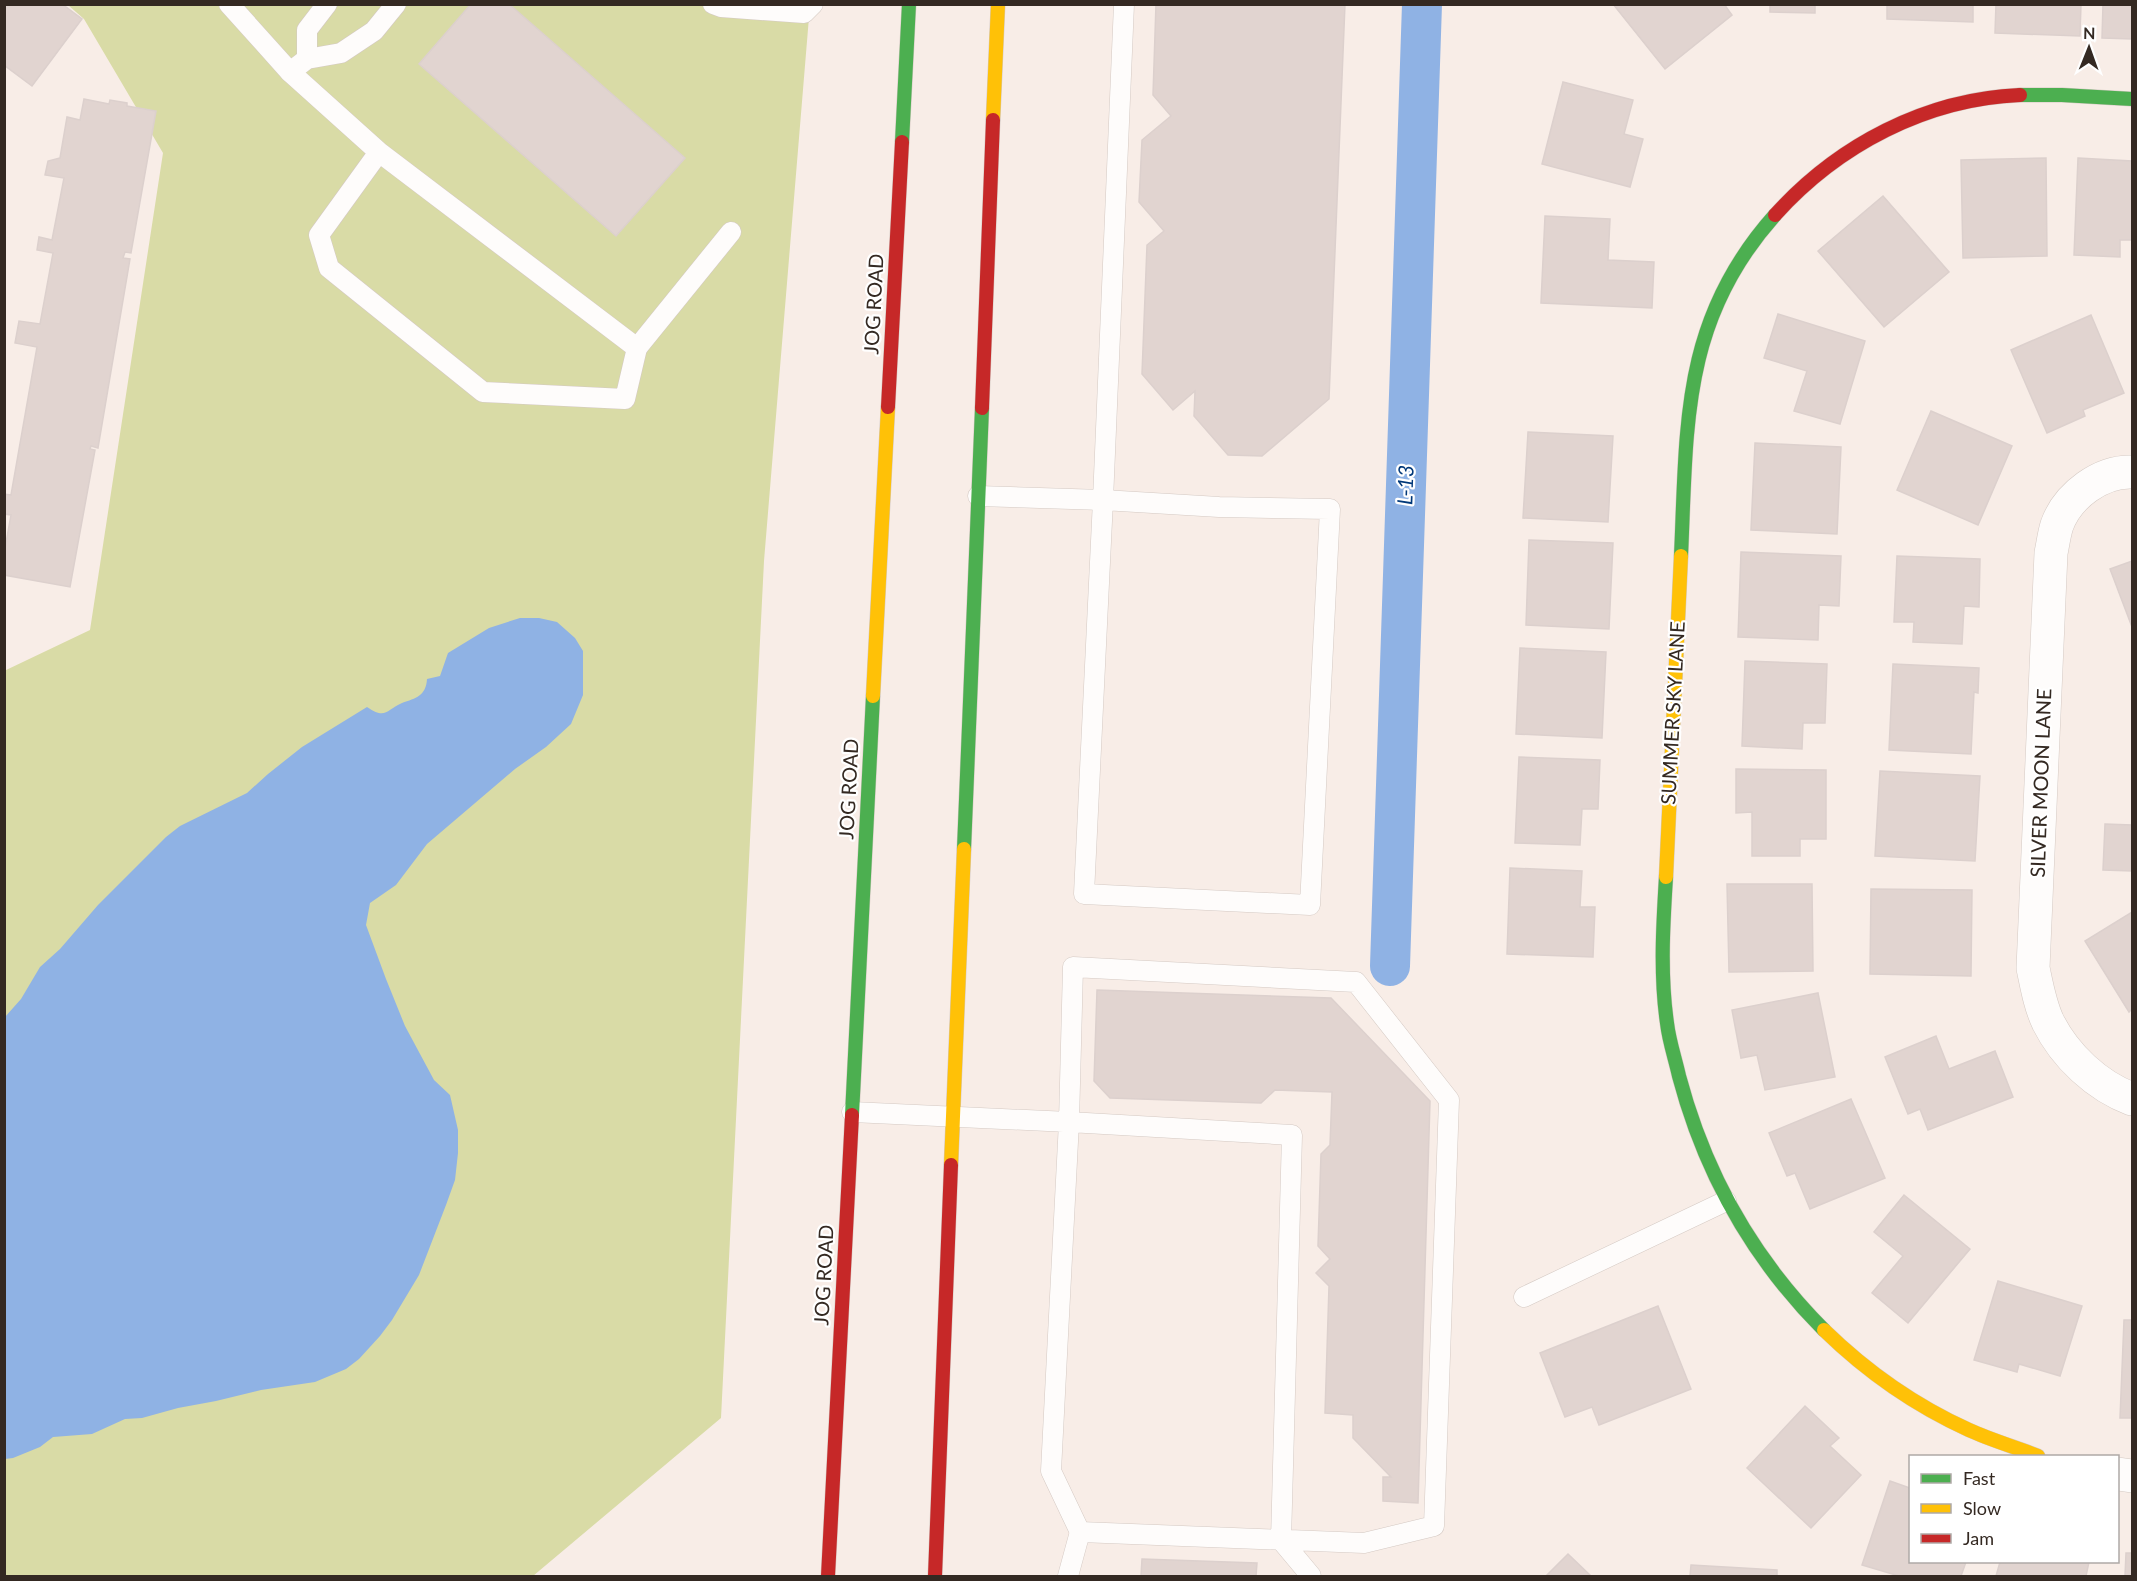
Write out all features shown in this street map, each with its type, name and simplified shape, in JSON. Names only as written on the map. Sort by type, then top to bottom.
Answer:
[{"type":"main road","name":"JOG ROAD","points":[[828,1576],[909,4]]},
{"type":"main road","points":[[935,1576],[998,4]]},
{"type":"main road","name":"SUMMER SKY LANE","points":[[2035,1455],[2001,1445],[1938,1416],[1880,1380],[1827,1335],[1780,1284],[1740,1229],[1709,1167],[1684,1103],[1670,1039],[1663,970],[1665,880],[1687,418],[1696,363],[1714,309],[1740,260],[1755,237],[1793,194],[1836,158],[1884,129],[1937,109],[1992,97],[2048,94],[2133,99]]},
{"type":"street","name":"SILVER MOON LANE","points":[[2133,472],[2119,471],[2093,482],[2072,500],[2057,524],[2051,553],[2033,968],[2038,996],[2048,1022],[2063,1046],[2082,1068],[2104,1085],[2133,1099]]},
{"type":"lane","points":[[229,4],[290,72],[380,152],[637,348]]},
{"type":"lane","points":[[308,59],[307,30],[327,4]]},
{"type":"lane","points":[[290,72],[308,59],[342,53],[374,31],[396,4]]},
{"type":"lane","points":[[713,4],[721,7],[804,13],[813,4]]},
{"type":"lane","points":[[978,496],[1103,500],[1219,507],[1330,509],[1310,905],[1084,894],[1103,500],[1124,4]]},
{"type":"lane","points":[[380,152],[319,235],[329,268],[483,392],[625,399],[637,348],[731,232]]},
{"type":"lane","points":[[1068,1576],[1080,1532],[1051,1471],[1069,1122],[1073,967],[1356,982],[1449,1100],[1434,1526],[1364,1543],[1080,1532]]},
{"type":"lane","points":[[852,1112],[1292,1135],[1281,1540],[1311,1576]]},
{"type":"lane","points":[[1524,1297],[1726,1201]]},
{"type":"green space","points":[[68,5],[810,5],[764,561],[721,1418],[533,1576],[5,1576],[4,671],[90,630],[163,153],[84,19]]},
{"type":"water","points":[[520,618],[539,618],[557,622],[575,638],[583,651],[583,695],[571,724],[427,844],[396,885],[370,903],[366,925],[386,979],[405,1026],[434,1080],[450,1095],[458,1130],[455,1180],[419,1275],[392,1320],[359,1359],[346,1369],[315,1382],[261,1390],[142,1418],[125,1419],[92,1434],[53,1437],[40,1447],[5,1459],[5,1017],[21,999],[40,967],[60,949],[98,905],[180,826],[247,793],[302,747],[367,707],[382,713],[416,698],[425,689],[427,679],[440,676],[448,653],[489,628]]},
{"type":"building","points":[[4,4],[62,4],[82,19],[32,86],[4,65]]},
{"type":"building","points":[[471,4],[509,4],[685,158],[616,236],[419,64]]},
{"type":"building","points":[[1156,4],[1345,4],[1329,399],[1262,456],[1228,455],[1194,416],[1195,391],[1173,410],[1142,374],[1147,245],[1164,231],[1139,202],[1142,140],[1171,116],[1153,95]]},
{"type":"building","points":[[1613,4],[1724,4],[1732,15],[1665,69]]},
{"type":"building","points":[[1770,4],[1815,4],[1815,13],[1770,12]]},
{"type":"building","points":[[1887,4],[1973,4],[1973,22],[1887,19]]},
{"type":"building","points":[[1996,4],[2081,4],[2080,36],[1995,33]]},
{"type":"building","points":[[2103,4],[2132,4],[2132,39],[2102,38]]},
{"type":"building","points":[[1563,82],[1633,100],[1624,134],[1643,139],[1630,187],[1542,164]]},
{"type":"building","points":[[84,99],[109,104],[110,100],[127,103],[127,106],[156,111],[131,253],[125,252],[123,258],[130,259],[98,448],[91,446],[90,449],[95,450],[70,587],[4,575],[4,554],[11,515],[4,514],[4,494],[11,495],[37,347],[15,343],[19,321],[40,324],[53,253],[37,250],[39,237],[52,240],[64,178],[45,175],[48,161],[60,158],[67,117],[80,120]]},
{"type":"building","points":[[2046,158],[2047,256],[1963,258],[1961,160]]},
{"type":"building","points":[[2078,158],[2132,161],[2132,240],[2120,240],[2120,257],[2074,255]]},
{"type":"building","points":[[1883,196],[1949,272],[1884,327],[1818,251]]},
{"type":"building","points":[[1545,216],[1610,219],[1608,260],[1654,262],[1652,308],[1541,303]]},
{"type":"building","points":[[1778,314],[1865,341],[1840,424],[1794,411],[1807,371],[1764,358]]},
{"type":"building","points":[[2091,315],[2124,393],[2083,410],[2085,416],[2047,433],[2011,350]]},
{"type":"building","points":[[1931,411],[2012,446],[1978,525],[1897,490]]},
{"type":"building","points":[[1528,432],[1613,436],[1608,522],[1523,518]]},
{"type":"building","points":[[1755,443],[1841,447],[1837,534],[1751,530]]},
{"type":"building","points":[[1529,540],[1613,543],[1609,629],[1526,625]]},
{"type":"building","points":[[1741,552],[1841,556],[1839,606],[1819,605],[1818,640],[1738,637]]},
{"type":"building","points":[[1897,556],[1980,559],[1979,607],[1964,606],[1962,644],[1913,642],[1914,622],[1894,622]]},
{"type":"building","points":[[2132,561],[2132,627],[2110,569]]},
{"type":"building","points":[[1520,648],[1606,652],[1602,738],[1516,734]]},
{"type":"building","points":[[1745,661],[1827,664],[1825,723],[1803,723],[1802,749],[1742,746]]},
{"type":"building","points":[[1893,664],[1979,668],[1978,693],[1974,692],[1971,754],[1889,750]]},
{"type":"building","points":[[1519,757],[1600,760],[1598,809],[1582,809],[1580,845],[1515,843]]},
{"type":"building","points":[[1736,769],[1826,770],[1826,839],[1800,839],[1800,856],[1752,856],[1752,812],[1736,813]]},
{"type":"building","points":[[1880,771],[1980,776],[1975,861],[1875,856]]},
{"type":"building","points":[[2105,824],[2132,825],[2132,871],[2103,870]]},
{"type":"building","points":[[1510,868],[1582,871],[1580,907],[1595,907],[1593,957],[1507,954]]},
{"type":"building","points":[[1727,884],[1812,884],[1813,971],[1729,972]]},
{"type":"building","points":[[1871,889],[1972,890],[1971,976],[1870,974]]},
{"type":"building","points":[[2132,912],[2132,1009],[2129,1012],[2085,941]]},
{"type":"building","points":[[1097,990],[1331,998],[1430,1101],[1418,1503],[1383,1501],[1383,1477],[1391,1477],[1353,1438],[1353,1415],[1325,1413],[1329,1286],[1316,1273],[1330,1259],[1318,1246],[1321,1154],[1330,1145],[1332,1092],[1275,1090],[1261,1103],[1110,1098],[1094,1081]]},
{"type":"building","points":[[1818,993],[1835,1077],[1765,1090],[1757,1055],[1741,1058],[1732,1010]]},
{"type":"building","points":[[1936,1036],[1949,1069],[1995,1051],[2013,1097],[1928,1130],[1920,1109],[1908,1114],[1885,1057]]},
{"type":"building","points":[[1851,1099],[1885,1178],[1810,1209],[1795,1173],[1787,1176],[1769,1133]]},
{"type":"building","points":[[1904,1195],[1970,1249],[1908,1323],[1872,1293],[1903,1256],[1874,1232]]},
{"type":"building","points":[[1998,1281],[2082,1306],[2060,1376],[2019,1364],[2017,1372],[1974,1360]]},
{"type":"building","points":[[1658,1306],[1691,1389],[1599,1425],[1592,1407],[1565,1417],[1540,1353]]},
{"type":"building","points":[[2124,1320],[2132,1320],[2132,1418],[2120,1418]]},
{"type":"building","points":[[1805,1406],[1839,1438],[1830,1446],[1861,1475],[1811,1528],[1747,1468]]},
{"type":"building","points":[[1890,1481],[1909,1488],[1909,1563],[1966,1563],[1961,1576],[1899,1576],[1862,1565]]},
{"type":"building","points":[[2126,1553],[2132,1553],[2132,1576],[2125,1576]]},
{"type":"building","points":[[1568,1554],[1591,1576],[1546,1576]]},
{"type":"building","points":[[1142,1559],[1257,1563],[1256,1576],[1141,1576]]},
{"type":"building","points":[[2000,1563],[2089,1563],[2086,1576],[1996,1576]]},
{"type":"building","points":[[1691,1565],[1777,1570],[1777,1576],[1690,1576]]},
{"type":"waterway","name":"L-13","points":[[1390,966],[1422,4]]},
{"type":"traffic: fast","points":[[902,142],[909,4]]},
{"type":"traffic: fast","points":[[2020,95],[2132,99]]},
{"type":"traffic: fast","points":[[1681,556],[1689,418],[1695,376],[1706,334],[1722,294],[1744,254],[1775,215]]},
{"type":"traffic: fast","points":[[964,849],[982,408]]},
{"type":"traffic: fast","points":[[852,1115],[873,696]]},
{"type":"traffic: fast","points":[[1666,877],[1663,987],[1668,1030],[1679,1076],[1702,1147],[1734,1213],[1753,1244],[1798,1302],[1824,1330]]},
{"type":"traffic: slow","points":[[993,120],[998,4]]},
{"type":"traffic: slow","points":[[873,696],[888,407]]},
{"type":"traffic: slow","points":[[1666,877],[1681,556]]},
{"type":"traffic: slow","points":[[951,1165],[964,849]]},
{"type":"traffic: slow","points":[[1824,1330],[1874,1373],[1930,1410],[1977,1434],[2035,1455]]},
{"type":"traffic: jam","points":[[1775,215],[1827,167],[1855,147],[1886,130],[1918,116],[1951,106],[1985,98],[2020,95]]},
{"type":"traffic: jam","points":[[982,408],[993,120]]},
{"type":"traffic: jam","points":[[888,407],[902,142]]},
{"type":"traffic: jam","points":[[828,1576],[852,1115]]},
{"type":"traffic: jam","points":[[935,1576],[951,1165]]}]
